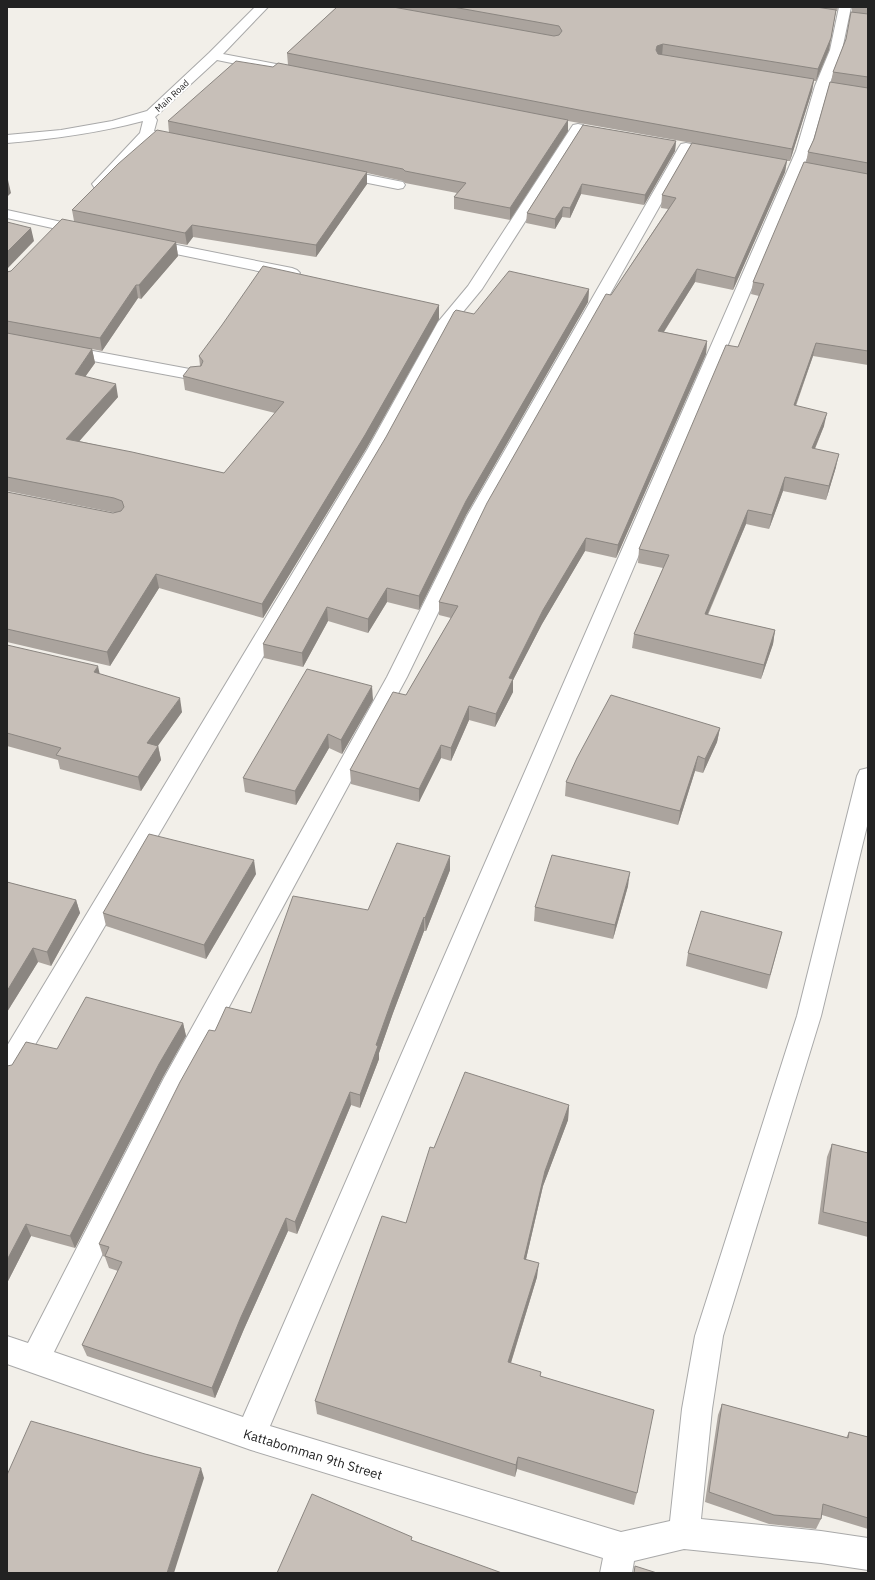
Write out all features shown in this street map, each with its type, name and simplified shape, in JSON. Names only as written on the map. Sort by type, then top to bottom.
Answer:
[{"type":"street","name":"Main Road","points":[[7,140],[91,129],[113,125],[152,114],[214,56],[262,7]]},
{"type":"street","points":[[251,1435],[803,151],[822,86],[836,50],[844,15]]},
{"type":"street","points":[[214,56],[292,71]]},
{"type":"street","points":[[90,194],[147,134],[152,114]]},
{"type":"street","points":[[7,1069],[376,450],[446,322],[474,289],[578,128]]},
{"type":"street","points":[[147,134],[192,143]]},
{"type":"street","points":[[35,1359],[173,1086],[397,676],[476,516],[686,148]]},
{"type":"street","points":[[322,170],[398,185]]},
{"type":"street","points":[[7,214],[98,234]]},
{"type":"street","points":[[136,242],[304,276]]},
{"type":"street","points":[[7,340],[195,376]]},
{"type":"street","points":[[684,1532],[697,1410],[709,1336],[809,1016],[868,776]]},
{"type":"street","name":"Kattabomman 9th Street","points":[[7,1350],[619,1561]]},
{"type":"street","points":[[619,1561],[684,1532],[821,1547],[868,1554]]},
{"type":"building","points":[[337,7],[393,7],[554,36],[559,35],[562,31],[559,26],[453,7],[816,7],[836,10],[831,38],[818,69],[663,44],[657,46],[656,50],[658,54],[814,79],[792,149],[579,110],[287,53]]},
{"type":"building","points":[[851,12],[868,14],[868,77],[833,72],[846,39]]},
{"type":"building","points":[[236,61],[273,67],[278,63],[568,120],[510,208],[454,197],[466,183],[168,121]]},
{"type":"building","points":[[830,82],[868,88],[868,163],[808,152],[814,139]]},
{"type":"building","points":[[583,125],[676,141],[645,195],[582,184],[570,208],[563,207],[555,219],[527,213]]},
{"type":"building","points":[[157,130],[367,172],[316,245],[192,225],[185,233],[72,210],[118,164]]},
{"type":"building","points":[[692,143],[787,160],[735,278],[697,269],[658,331],[707,341],[618,545],[586,538],[543,610],[509,678],[513,679],[496,714],[469,706],[451,748],[441,745],[419,789],[350,770],[393,692],[406,695],[458,606],[439,602],[487,503],[606,294],[611,295],[676,198],[662,195]]},
{"type":"building","points":[[804,162],[868,174],[868,351],[816,343],[794,405],[827,413],[812,448],[839,454],[829,486],[785,477],[772,515],[748,510],[705,614],[775,630],[764,665],[634,634],[669,555],[639,549],[726,345],[738,347],[764,284],[753,282]]},
{"type":"building","points":[[62,219],[176,242],[139,285],[136,285],[100,338],[7,321],[7,272],[11,271]]},
{"type":"building","points":[[7,222],[31,228],[7,252]]},
{"type":"building","points":[[263,266],[439,305],[365,435],[262,604],[156,574],[107,652],[7,629],[7,492],[113,513],[121,511],[124,507],[122,501],[114,498],[7,477],[7,333],[92,349],[75,374],[116,384],[66,439],[224,473],[284,402],[183,376],[190,367],[201,366],[203,361],[199,356]]},
{"type":"building","points":[[509,271],[589,289],[466,501],[419,596],[387,588],[368,619],[327,607],[302,653],[263,644],[386,437],[454,312],[456,310],[474,314]]},
{"type":"building","points":[[7,645],[98,666],[94,672],[180,698],[147,743],[158,746],[138,777],[56,755],[61,748],[7,733]]},
{"type":"building","points":[[307,669],[372,686],[341,740],[328,734],[295,791],[243,778]]},
{"type":"building","points":[[611,695],[720,728],[705,759],[698,756],[680,811],[566,782],[577,758]]},
{"type":"building","points":[[149,834],[254,860],[204,945],[103,913]]},
{"type":"building","points":[[397,843],[450,856],[425,918],[424,917],[392,1000],[376,1045],[378,1046],[360,1095],[350,1092],[295,1222],[286,1218],[241,1317],[212,1388],[82,1345],[122,1262],[105,1256],[109,1247],[99,1244],[180,1082],[209,1030],[215,1031],[226,1007],[251,1013],[293,896],[368,910]]},
{"type":"building","points":[[552,855],[630,872],[615,925],[535,907]]},
{"type":"building","points":[[7,882],[76,900],[47,952],[33,948],[7,991]]},
{"type":"building","points":[[701,911],[782,932],[770,975],[688,953]]},
{"type":"building","points":[[86,997],[183,1023],[159,1064],[70,1236],[26,1224],[7,1260],[7,1066],[12,1065],[26,1042],[57,1049]]},
{"type":"building","points":[[465,1072],[569,1105],[545,1171],[524,1259],[539,1263],[508,1362],[541,1372],[540,1376],[654,1410],[637,1493],[518,1457],[516,1465],[315,1401],[382,1216],[406,1223],[430,1147],[434,1148]]},
{"type":"building","points":[[832,1144],[868,1153],[868,1223],[823,1212]]},
{"type":"building","points":[[722,1404],[848,1438],[849,1432],[868,1437],[868,1518],[823,1504],[821,1519],[774,1515],[709,1492]]},
{"type":"building","points":[[31,1421],[145,1454],[201,1468],[167,1573],[7,1573],[7,1475]]},
{"type":"building","points":[[312,1494],[412,1537],[411,1540],[502,1573],[277,1573]]},
{"type":"building","points":[[635,1566],[657,1573],[634,1573]]}]
